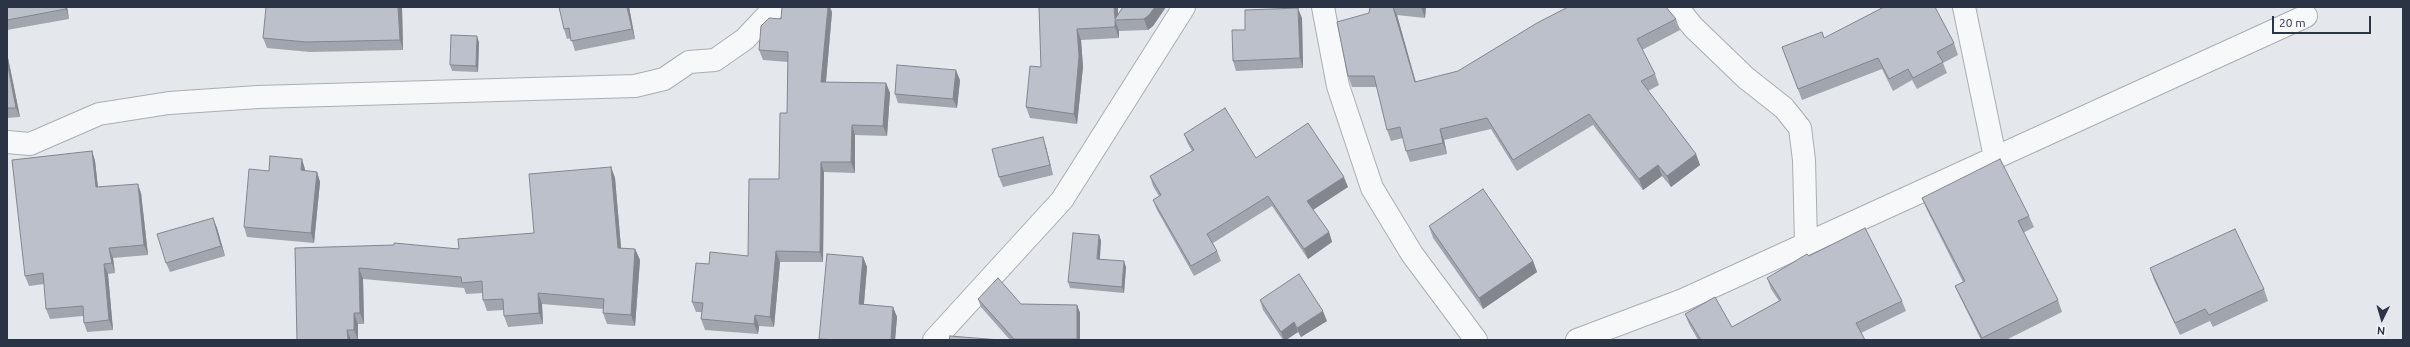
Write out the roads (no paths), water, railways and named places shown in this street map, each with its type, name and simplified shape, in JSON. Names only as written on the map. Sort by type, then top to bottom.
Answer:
[{"type":"street","points":[[7,142],[30,144],[99,114],[169,103],[258,97],[635,86],[664,80],[689,62],[715,60],[745,39],[775,7]]},
{"type":"street","points":[[934,340],[1062,200],[1184,7]]},
{"type":"street","points":[[1323,7],[1338,86],[1372,188],[1412,254],[1476,340]]},
{"type":"street","points":[[1677,7],[1693,27],[1746,78],[1784,108],[1800,128],[1804,160],[1806,243]]},
{"type":"street","points":[[1964,7],[1995,158]]},
{"type":"street","points":[[1577,340],[1683,300],[2306,16]]}]
